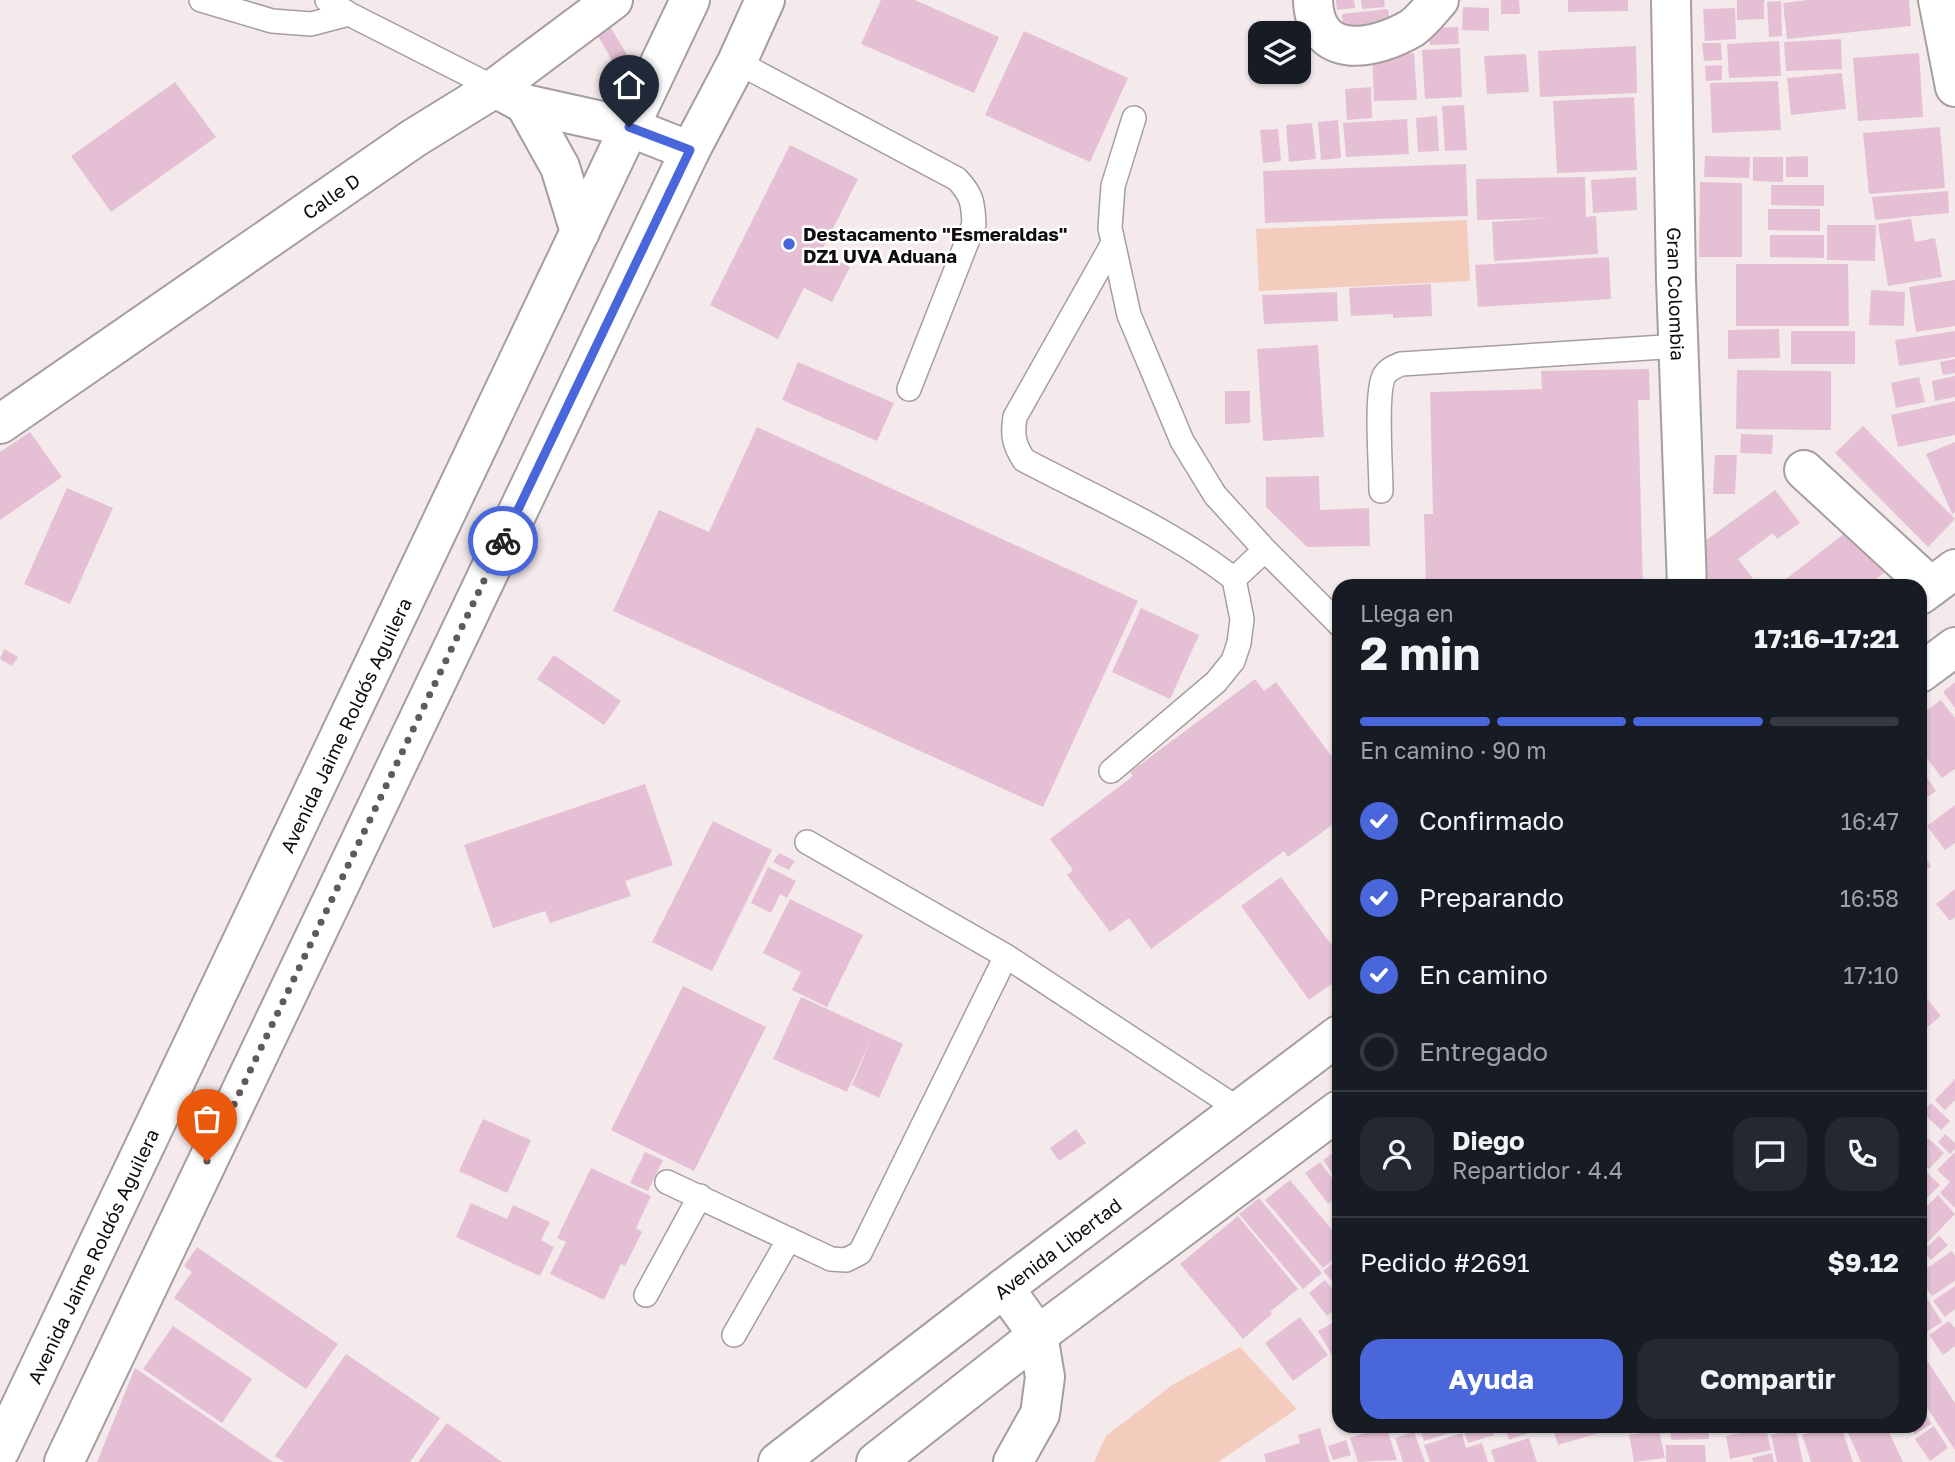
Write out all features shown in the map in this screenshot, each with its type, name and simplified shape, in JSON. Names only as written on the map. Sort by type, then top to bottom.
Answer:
[{"type":"street","name":"Calle D","points":[[0,424],[414,138],[510,96],[613,0]]},
{"type":"street","name":"Avenida Jaime Roldós Aguilera","points":[[0,1450],[690,0]]},
{"type":"street","points":[[64,1462],[690,150],[737,62],[765,0]]},
{"type":"street","points":[[1313,0],[1320,29],[1334,42],[1352,48],[1392,38],[1415,26],[1438,0]]},
{"type":"street","name":"Gran Colombia","points":[[1671,0],[1687,579]]},
{"type":"street","points":[[1938,0],[1955,87]]},
{"type":"street","points":[[510,96],[629,127],[690,150]]},
{"type":"street","points":[[510,96],[560,167],[580,232]]},
{"type":"street","points":[[1804,470],[1935,584]]},
{"type":"street","points":[[1927,668],[1955,647]]},
{"type":"street","name":"Avenida Libertad","points":[[778,1462],[1332,1040]]},
{"type":"street","points":[[876,1462],[1038,1335],[1332,1115]]},
{"type":"street","points":[[1004,1288],[1038,1335],[1045,1377],[1040,1414],[1013,1462]]},
{"type":"lane","points":[[201,0],[272,20],[312,24],[349,14]]},
{"type":"lane","points":[[327,0],[349,14],[510,96]]},
{"type":"lane","points":[[737,62],[957,178],[970,192],[974,206],[974,224],[909,389]]},
{"type":"lane","points":[[1134,118],[1113,186],[1110,228],[1129,316],[1182,442],[1215,495],[1332,617]]},
{"type":"lane","points":[[1111,771],[1216,682],[1233,661],[1242,619],[1234,579],[1210,560],[1024,460],[1014,441],[1015,417],[1112,245]]},
{"type":"lane","points":[[1381,491],[1380,396],[1385,373],[1391,368],[1401,364],[1679,346]]},
{"type":"lane","points":[[1234,579],[1265,550]]},
{"type":"lane","points":[[807,842],[1006,956],[1240,1110]]},
{"type":"lane","points":[[667,1182],[831,1259],[846,1260],[860,1253],[1006,956]]},
{"type":"lane","points":[[646,1295],[700,1196]]},
{"type":"lane","points":[[734,1335],[789,1239]]},
{"type":"shaded area","points":[[1467,220],[1470,281],[1259,291],[1256,229]]},
{"type":"shaded area","points":[[1240,1347],[1297,1409],[1218,1462],[1094,1462],[1106,1436],[1172,1385]]},
{"type":"building","points":[[881,0],[915,0],[999,37],[974,93],[861,44]]},
{"type":"building","points":[[1336,0],[1354,0],[1355,8],[1337,10]]},
{"type":"building","points":[[1361,0],[1384,0],[1385,7],[1362,9]]},
{"type":"building","points":[[1501,0],[1519,0],[1520,14],[1501,14]]},
{"type":"building","points":[[1568,0],[1628,0],[1628,11],[1568,12]]},
{"type":"building","points":[[1737,0],[1764,0],[1764,19],[1737,20]]},
{"type":"building","points":[[1808,0],[1909,0],[1911,26],[1787,39],[1783,3]]},
{"type":"building","points":[[1781,1],[1782,36],[1769,37],[1767,2]]},
{"type":"building","points":[[1463,7],[1489,8],[1489,31],[1462,30]]},
{"type":"building","points":[[1735,8],[1736,39],[1705,41],[1703,9]]},
{"type":"building","points":[[1388,9],[1390,25],[1343,30],[1342,14]]},
{"type":"building","points":[[603,15],[632,63],[618,71],[590,22]]},
{"type":"building","points":[[1458,27],[1459,44],[1430,45],[1430,28]]},
{"type":"building","points":[[1024,31],[1128,78],[1090,162],[985,115]]},
{"type":"building","points":[[1841,39],[1842,69],[1786,71],[1784,42]]},
{"type":"building","points":[[1779,41],[1781,76],[1729,78],[1727,44]]},
{"type":"building","points":[[1702,43],[1721,43],[1722,60],[1704,61]]},
{"type":"building","points":[[1636,46],[1637,93],[1540,97],[1538,51]]},
{"type":"building","points":[[1460,48],[1462,97],[1425,99],[1422,50]]},
{"type":"building","points":[[1414,53],[1417,100],[1374,101],[1372,55]]},
{"type":"building","points":[[1919,53],[1923,117],[1858,121],[1853,58]]},
{"type":"building","points":[[1526,54],[1529,92],[1487,94],[1484,56]]},
{"type":"building","points":[[1722,65],[1722,80],[1706,81],[1705,66]]},
{"type":"building","points":[[1842,73],[1846,109],[1791,115],[1787,78]]},
{"type":"building","points":[[1778,81],[1781,130],[1712,133],[1710,83]]},
{"type":"building","points":[[175,82],[216,137],[111,212],[71,156]]},
{"type":"building","points":[[1371,87],[1372,118],[1347,120],[1345,89]]},
{"type":"building","points":[[1634,97],[1637,170],[1557,173],[1553,101]]},
{"type":"building","points":[[1464,105],[1467,150],[1445,151],[1442,106]]},
{"type":"building","points":[[1437,116],[1439,151],[1418,152],[1416,118]]},
{"type":"building","points":[[1407,119],[1409,154],[1346,157],[1343,123]]},
{"type":"building","points":[[1338,120],[1341,158],[1321,160],[1318,122]]},
{"type":"building","points":[[1312,123],[1316,159],[1289,162],[1286,125]]},
{"type":"building","points":[[1940,127],[1945,188],[1869,194],[1863,133]]},
{"type":"building","points":[[1278,129],[1281,161],[1263,163],[1260,130]]},
{"type":"building","points":[[790,145],[858,179],[821,252],[850,267],[832,302],[804,288],[778,339],[710,305]]},
{"type":"building","points":[[1705,156],[1750,157],[1749,178],[1704,177]]},
{"type":"building","points":[[1808,156],[1808,177],[1786,177],[1786,157]]},
{"type":"building","points":[[1753,157],[1783,157],[1783,182],[1753,181]]},
{"type":"building","points":[[1466,164],[1468,216],[1265,223],[1263,171]]},
{"type":"building","points":[[1585,177],[1586,217],[1596,216],[1598,254],[1494,261],[1492,222],[1550,218],[1477,220],[1476,179]]},
{"type":"building","points":[[1636,177],[1637,210],[1593,213],[1591,180]]},
{"type":"building","points":[[1700,182],[1742,183],[1742,257],[1699,257]]},
{"type":"building","points":[[1771,185],[1824,185],[1824,206],[1771,205]]},
{"type":"building","points":[[1948,191],[1949,213],[1875,220],[1872,197]]},
{"type":"building","points":[[1768,209],[1820,209],[1820,231],[1768,230]]},
{"type":"building","points":[[1911,219],[1915,242],[1935,238],[1942,277],[1888,286],[1878,224]]},
{"type":"building","points":[[1827,225],[1876,225],[1875,261],[1827,260]]},
{"type":"building","points":[[1770,235],[1824,235],[1824,258],[1770,257]]},
{"type":"building","points":[[1609,257],[1611,299],[1478,307],[1475,265]]},
{"type":"building","points":[[1736,264],[1848,264],[1849,326],[1736,326]]},
{"type":"building","points":[[1955,280],[1955,326],[1916,332],[1909,287]]},
{"type":"building","points":[[1431,284],[1432,316],[1351,316],[1349,288]]},
{"type":"building","points":[[1871,290],[1905,292],[1904,326],[1869,325]]},
{"type":"building","points":[[1337,292],[1338,321],[1264,324],[1262,295]]},
{"type":"building","points":[[1779,329],[1780,358],[1728,359],[1728,330]]},
{"type":"building","points":[[1791,331],[1855,331],[1855,364],[1791,364]]},
{"type":"building","points":[[1955,331],[1955,357],[1899,366],[1895,340]]},
{"type":"building","points":[[1318,345],[1324,437],[1263,441],[1257,349]]},
{"type":"building","points":[[1955,359],[1955,373],[1943,375],[1940,362]]},
{"type":"building","points":[[798,362],[894,403],[877,441],[782,400]]},
{"type":"building","points":[[1649,369],[1650,400],[1638,400],[1643,579],[1426,579],[1424,514],[1433,514],[1430,392],[1542,389],[1541,371]]},
{"type":"building","points":[[1737,370],[1831,371],[1831,430],[1736,429]]},
{"type":"building","points":[[1955,376],[1955,397],[1935,401],[1932,381]]},
{"type":"building","points":[[1919,377],[1925,402],[1896,408],[1891,383]]},
{"type":"building","points":[[1225,391],[1250,391],[1250,423],[1225,424]]},
{"type":"building","points":[[1955,401],[1955,435],[1898,447],[1891,415]]},
{"type":"building","points":[[1863,426],[1955,519],[1928,547],[1835,453]]},
{"type":"building","points":[[757,427],[1138,601],[1043,807],[613,611],[659,510],[709,532]]},
{"type":"building","points":[[30,432],[62,477],[0,520],[0,452]]},
{"type":"building","points":[[1741,434],[1773,435],[1772,454],[1740,453]]},
{"type":"building","points":[[1955,442],[1955,512],[1952,514],[1926,454]]},
{"type":"building","points":[[1715,455],[1737,455],[1735,494],[1713,494]]},
{"type":"building","points":[[1319,476],[1320,510],[1369,508],[1370,546],[1307,547],[1266,507],[1266,477]]},
{"type":"building","points":[[67,488],[113,508],[70,604],[24,584]]},
{"type":"building","points":[[1775,490],[1800,523],[1777,539],[1773,533],[1738,559],[1753,579],[1710,579],[1690,552]]},
{"type":"building","points":[[1854,526],[1888,570],[1876,579],[1786,579]]},
{"type":"building","points":[[1141,608],[1199,635],[1170,699],[1112,672]]},
{"type":"building","points":[[4,649],[18,657],[12,666],[0,659]]},
{"type":"building","points":[[554,655],[621,701],[604,725],[537,679]]},
{"type":"building","points":[[1255,679],[1264,691],[1276,682],[1332,757],[1332,825],[1288,857],[1284,851],[1151,949],[1129,918],[1110,932],[1067,875],[1073,870],[1050,839],[1133,776],[1130,772]]},
{"type":"building","points":[[1955,682],[1955,708],[1943,692]]},
{"type":"building","points":[[1941,700],[1955,718],[1955,769],[1942,778],[1927,758],[1927,710]]},
{"type":"building","points":[[1927,778],[1936,791],[1927,797]]},
{"type":"building","points":[[645,784],[673,865],[625,881],[631,896],[550,923],[545,911],[493,928],[464,845]]},
{"type":"building","points":[[1955,805],[1955,843],[1945,850],[1927,826]]},
{"type":"building","points":[[713,821],[772,850],[712,971],[652,942]]},
{"type":"building","points":[[779,853],[795,861],[789,870],[773,862]]},
{"type":"building","points":[[768,867],[796,881],[787,898],[780,894],[771,913],[751,903]]},
{"type":"building","points":[[1281,877],[1332,946],[1332,984],[1309,1000],[1241,906]]},
{"type":"building","points":[[1955,889],[1955,917],[1950,921],[1936,904]]},
{"type":"building","points":[[790,899],[863,935],[827,1007],[792,990],[801,972],[763,953]]},
{"type":"building","points":[[683,986],[766,1027],[694,1171],[611,1130]]},
{"type":"building","points":[[801,997],[903,1044],[879,1098],[852,1085],[872,1037],[847,1092],[773,1059]]},
{"type":"building","points":[[1927,999],[1941,1016],[1927,1027]]},
{"type":"building","points":[[1955,1079],[1955,1100],[1945,1110],[1935,1100]]},
{"type":"building","points":[[1931,1103],[1950,1121],[1941,1130],[1927,1117],[1927,1107]]},
{"type":"building","points":[[483,1119],[531,1140],[507,1193],[459,1171]]},
{"type":"building","points":[[1076,1129],[1086,1143],[1059,1161],[1050,1148]]},
{"type":"building","points":[[1945,1134],[1955,1143],[1955,1149],[1950,1154],[1938,1142]]},
{"type":"building","points":[[1927,1139],[1944,1153],[1929,1169],[1927,1167]]},
{"type":"building","points":[[645,1152],[663,1160],[648,1191],[630,1183]]},
{"type":"building","points":[[1955,1152],[1955,1208],[1940,1193],[1950,1182],[1937,1170]]},
{"type":"building","points":[[1332,1154],[1332,1173],[1323,1160]]},
{"type":"building","points":[[1320,1162],[1332,1178],[1332,1201],[1328,1204],[1305,1173]]},
{"type":"building","points":[[591,1168],[651,1196],[636,1228],[642,1232],[625,1266],[621,1264],[604,1300],[550,1274],[566,1242],[557,1238]]},
{"type":"building","points":[[1927,1173],[1940,1185],[1927,1198]]},
{"type":"building","points":[[1290,1180],[1332,1230],[1332,1261],[1323,1268],[1265,1200]]},
{"type":"building","points":[[1938,1195],[1955,1214],[1927,1243],[1927,1206]]},
{"type":"building","points":[[1259,1198],[1322,1273],[1303,1289],[1239,1214]]},
{"type":"building","points":[[471,1203],[507,1219],[513,1205],[550,1222],[541,1240],[554,1247],[540,1276],[456,1237]]},
{"type":"building","points":[[1238,1216],[1298,1289],[1243,1339],[1180,1264]]},
{"type":"building","points":[[1939,1236],[1948,1245],[1931,1260],[1927,1256],[1927,1247]]},
{"type":"building","points":[[197,1247],[338,1344],[306,1389],[174,1298],[192,1272],[184,1266]]},
{"type":"building","points":[[1952,1251],[1955,1256],[1955,1281],[1932,1296],[1927,1288],[1927,1268]]},
{"type":"building","points":[[1332,1264],[1332,1281],[1323,1271]]},
{"type":"building","points":[[1325,1280],[1332,1288],[1332,1312],[1327,1316],[1309,1293]]},
{"type":"building","points":[[1955,1286],[1955,1309],[1945,1317],[1933,1301]]},
{"type":"building","points":[[1927,1298],[1942,1322],[1927,1332]]},
{"type":"building","points":[[1300,1317],[1328,1355],[1293,1381],[1265,1343]]},
{"type":"building","points":[[1949,1321],[1955,1328],[1955,1346],[1943,1355],[1929,1335]]},
{"type":"building","points":[[1332,1323],[1332,1355],[1318,1331]]},
{"type":"building","points":[[173,1326],[252,1379],[222,1423],[143,1369]]},
{"type":"building","points":[[346,1354],[440,1418],[410,1462],[284,1462],[275,1456]]},
{"type":"building","points":[[1927,1361],[1955,1403],[1955,1450],[1927,1408]]},
{"type":"building","points":[[135,1368],[273,1462],[97,1462]]},
{"type":"building","points":[[447,1423],[502,1462],[418,1462]]},
{"type":"building","points":[[1934,1426],[1948,1448],[1930,1461],[1915,1439]]},
{"type":"building","points":[[1320,1428],[1330,1462],[1266,1462],[1264,1454],[1300,1443],[1298,1435]]},
{"type":"building","points":[[1365,1433],[1388,1433],[1397,1460],[1358,1462],[1350,1438]]},
{"type":"building","points":[[1414,1433],[1425,1462],[1403,1462],[1395,1438]]},
{"type":"building","points":[[1421,1433],[1450,1433],[1424,1441]]},
{"type":"building","points":[[1462,1433],[1466,1448],[1482,1443],[1488,1462],[1430,1462],[1424,1445]]},
{"type":"building","points":[[1464,1433],[1493,1433],[1494,1435],[1468,1443]]},
{"type":"building","points":[[1507,1433],[1528,1433],[1509,1440]]},
{"type":"building","points":[[1554,1433],[1599,1433],[1558,1445]]},
{"type":"building","points":[[1660,1433],[1665,1458],[1634,1462],[1629,1435]]},
{"type":"building","points":[[1670,1433],[1709,1433],[1709,1439],[1671,1440]]},
{"type":"building","points":[[1767,1433],[1771,1450],[1730,1459],[1726,1436]]},
{"type":"building","points":[[1797,1433],[1803,1462],[1777,1462],[1771,1435]]},
{"type":"building","points":[[1843,1433],[1853,1462],[1811,1462],[1802,1435]]},
{"type":"building","points":[[1848,1433],[1889,1433],[1903,1462],[1861,1462]]},
{"type":"building","points":[[1529,1438],[1537,1462],[1495,1462],[1491,1450]]},
{"type":"building","points":[[1346,1440],[1351,1455],[1333,1460],[1328,1446]]},
{"type":"building","points":[[1666,1445],[1705,1445],[1706,1462],[1666,1462]]},
{"type":"building","points":[[1772,1453],[1774,1462],[1753,1462],[1752,1458]]},
{"type":"way so far","points":[[207,1161],[503,541]]},
{"type":"place","name":"Destacamento \"Esmeraldas\" DZ1 UVA Aduana","points":[[789,244]]},
{"type":"route","points":[[503,541],[690,150],[629,127]]}]
